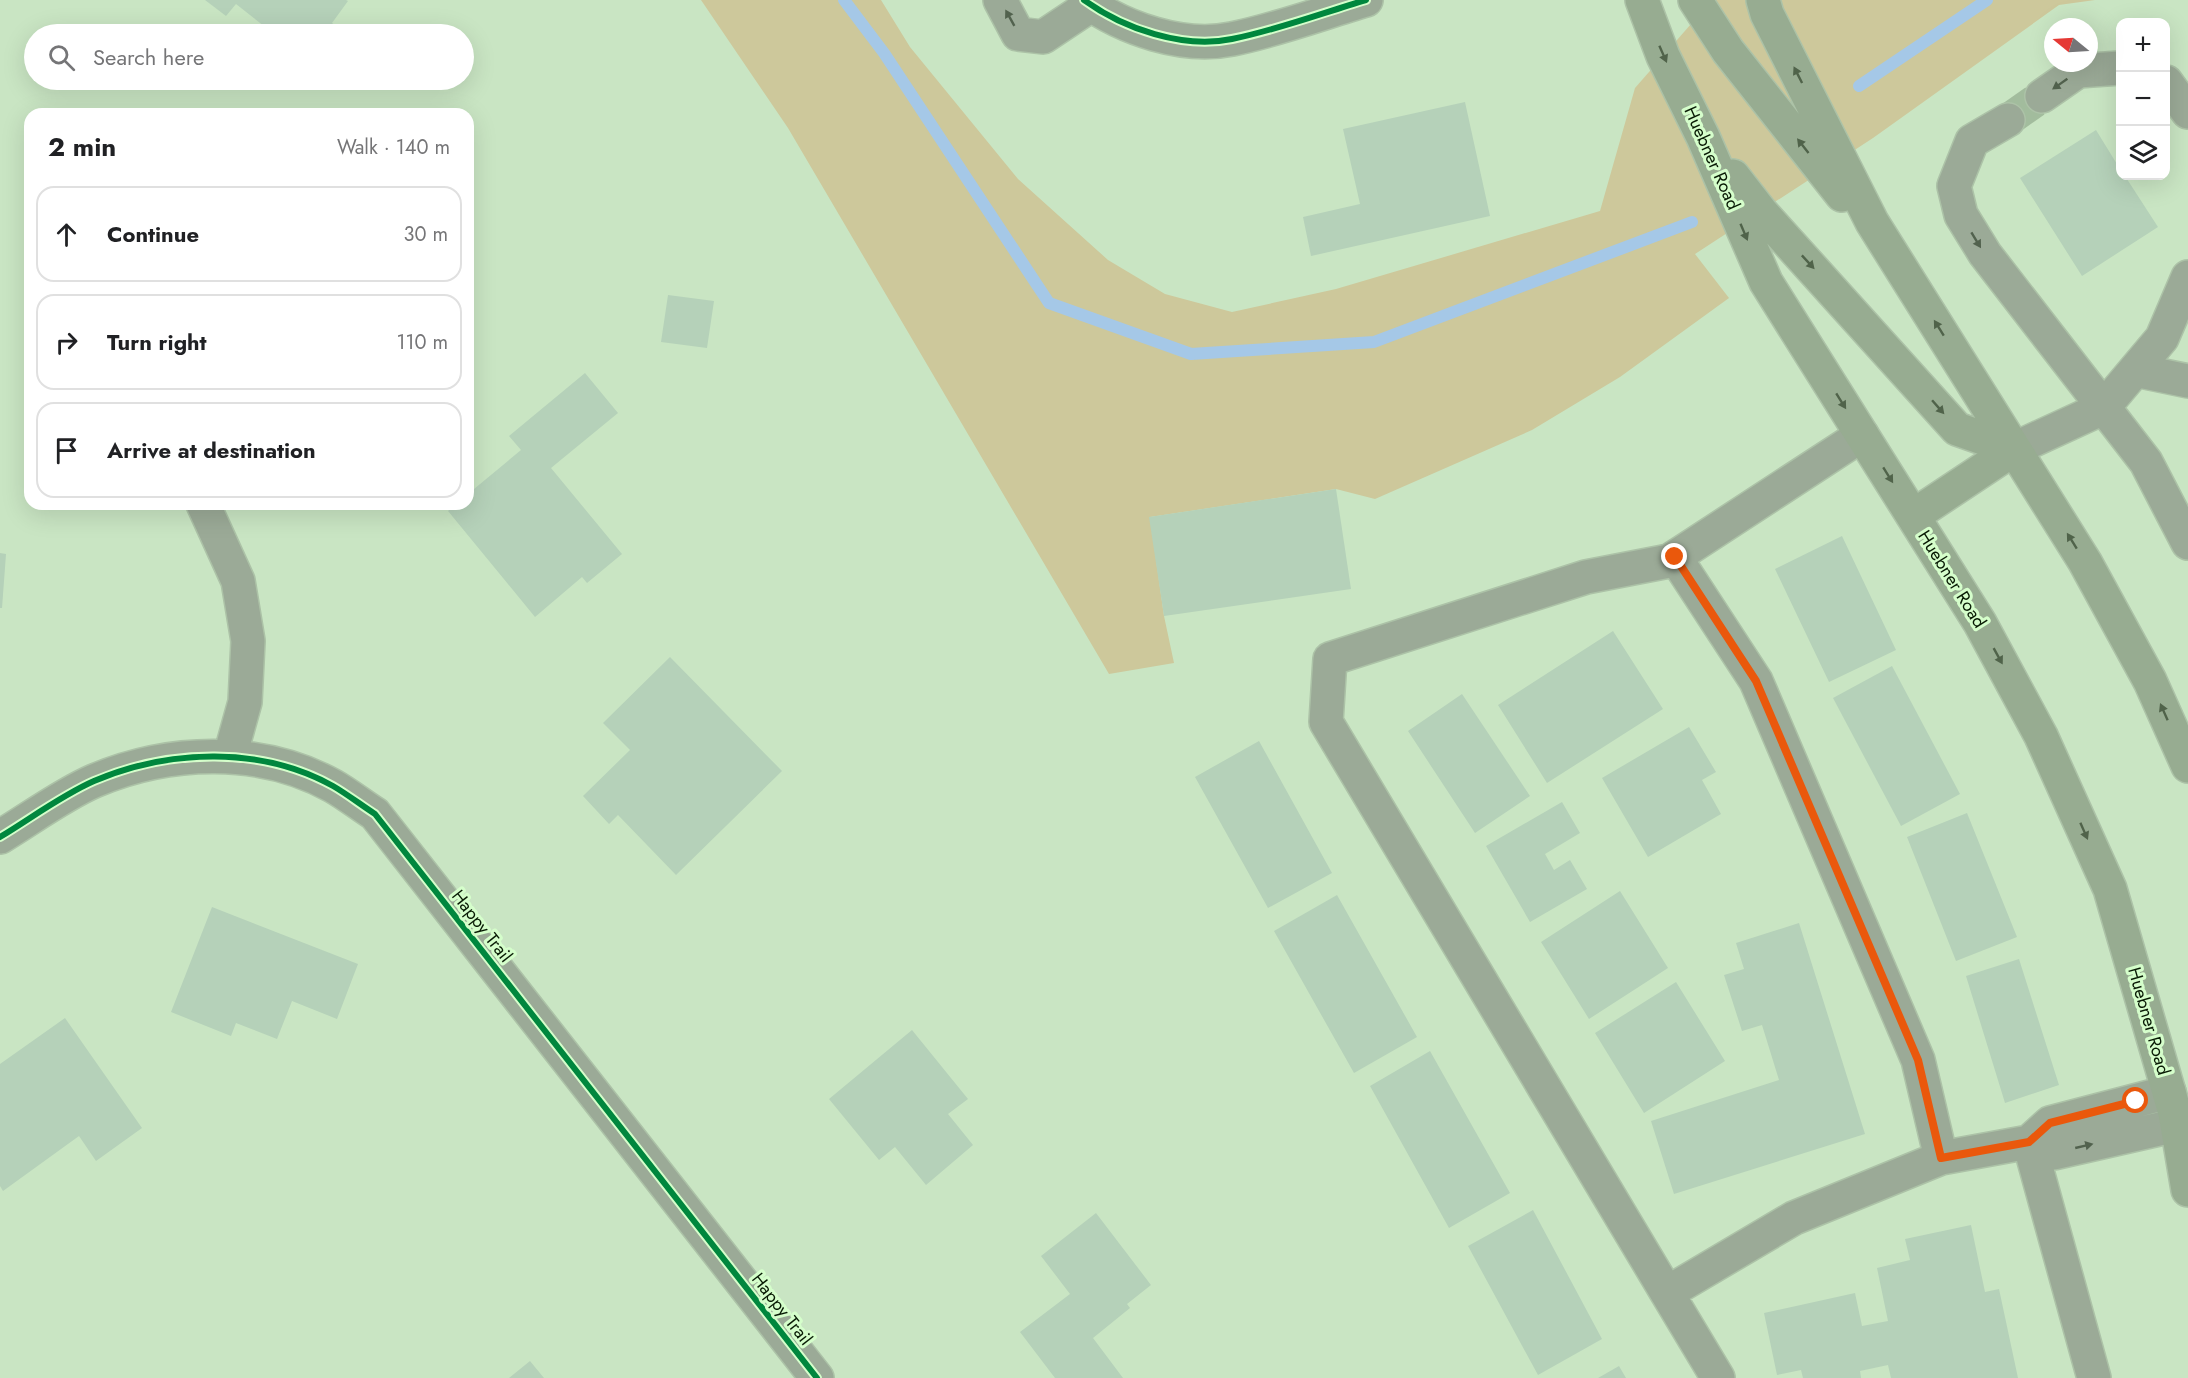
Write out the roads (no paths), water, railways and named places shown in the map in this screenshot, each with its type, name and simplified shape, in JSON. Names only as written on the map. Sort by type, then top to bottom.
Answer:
[{"type":"main road","name":"Huebner Road","points":[[1642,0],[1663,56],[1703,137],[1766,282],[1980,623],[2041,736],[2105,879],[2177,1110],[2188,1190]]},
{"type":"main road","points":[[1695,0],[1728,51],[1905,274]]},
{"type":"main road","points":[[1763,0],[1771,22],[1872,222],[2085,562],[2150,681],[2188,766]]},
{"type":"main road","points":[[1703,137],[1761,212],[1957,429],[2014,449]]},
{"type":"main road","points":[[1913,516],[2014,449]]},
{"type":"street","points":[[1000,0],[1018,34],[1043,37],[1088,2],[1107,16],[1169,40],[1231,40],[1366,0]]},
{"type":"street","points":[[2042,96],[2078,71],[2116,68]]},
{"type":"street","points":[[2170,87],[2188,112]]},
{"type":"street","points":[[2008,120],[1972,141],[1953,186],[1961,215],[1985,254],[2176,499],[2188,543]]},
{"type":"street","points":[[2014,449],[2103,408],[2162,338],[2188,277]]},
{"type":"street","points":[[2136,370],[2188,381]]},
{"type":"street","points":[[1718,1378],[1326,722],[1330,659],[1586,577],[1669,561],[1862,435]]},
{"type":"street","points":[[206,510],[238,581],[248,641],[245,702],[230,756]]},
{"type":"street","points":[[1675,557],[1756,681],[1918,1060],[1941,1158]]},
{"type":"street","name":"Happy Trail","points":[[0,837],[94,781],[168,757],[230,756],[283,766],[332,785],[375,814],[817,1378]]},
{"type":"street","points":[[1667,1293],[1794,1218],[1941,1158],[2029,1142],[2050,1123],[2177,1110]]},
{"type":"street","points":[[2029,1142],[2094,1378]]},
{"type":"waterway","points":[[844,0],[884,53],[1049,303],[1191,354],[1374,342],[1692,222]]},
{"type":"waterway","points":[[1859,86],[1987,0]]},
{"type":"tunnel","points":[[2008,120],[2042,96]]}]
